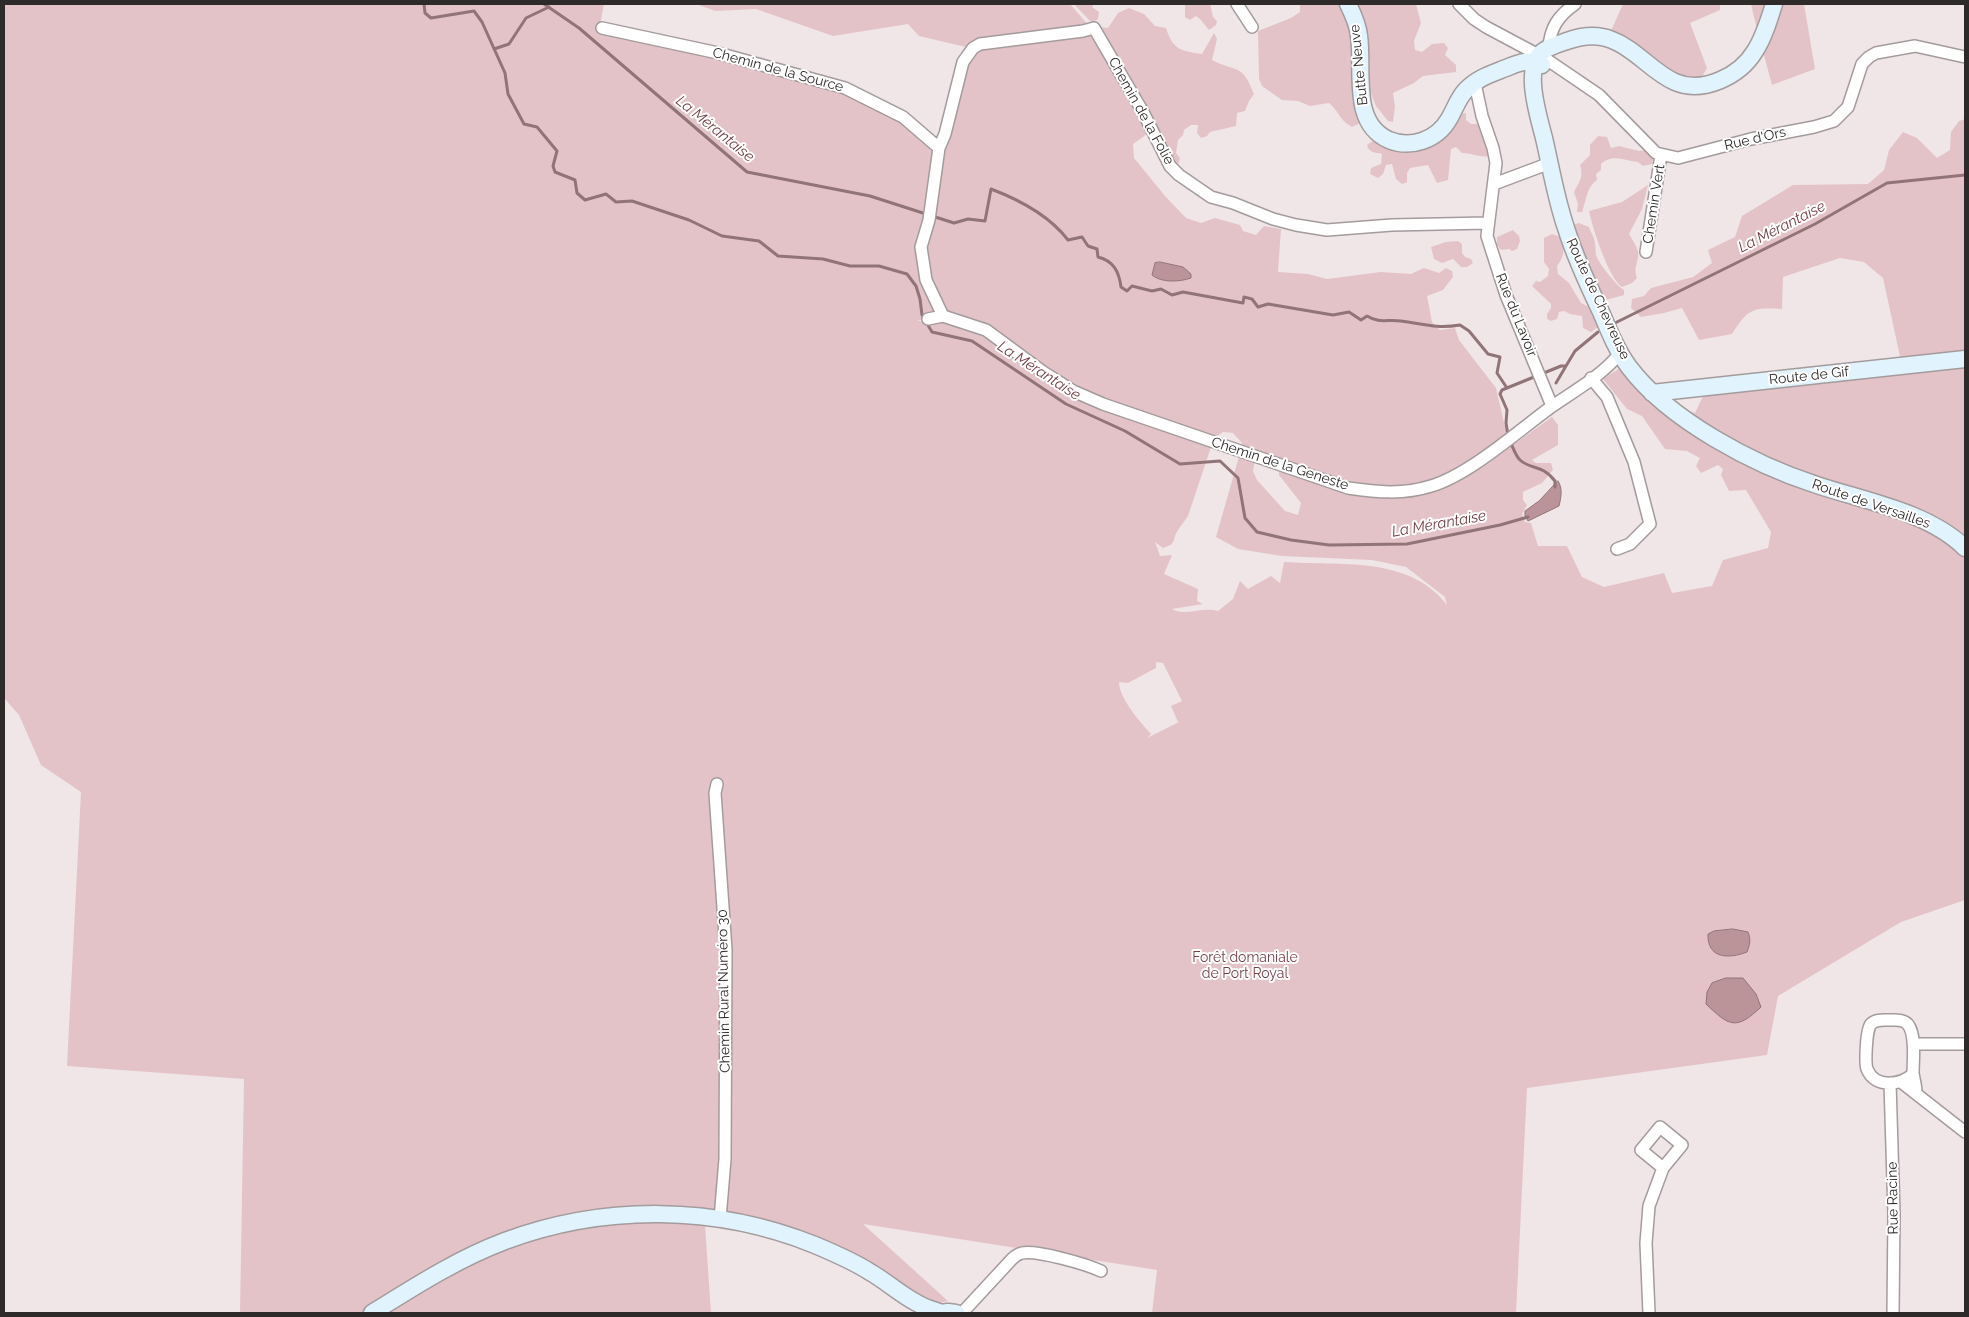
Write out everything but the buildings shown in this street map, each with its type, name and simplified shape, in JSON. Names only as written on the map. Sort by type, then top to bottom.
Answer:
[{"type":"main road","name":"Butte Neuve","points":[[1348,4],[1359,34],[1361,89],[1365,114],[1374,130],[1390,140],[1410,144],[1427,140],[1436,135],[1448,121],[1459,99],[1477,80],[1541,56]]},
{"type":"main road","points":[[1541,56],[1585,36],[1608,38],[1626,46],[1661,74],[1676,82],[1690,86],[1705,85],[1732,73],[1754,52],[1764,32],[1774,4]]},
{"type":"main road","name":"Route de Chevreuse","points":[[1541,56],[1533,80],[1536,104],[1563,218],[1576,258],[1620,354],[1652,393],[1694,425],[1754,460],[1800,480]]},
{"type":"main road","name":"Route de Gif","points":[[1652,393],[1965,359]]},
{"type":"main road","name":"Route de Versailles","points":[[1800,480],[1919,517],[1942,529],[1965,548]]},
{"type":"main road","points":[[372,1313],[454,1264],[504,1242],[540,1230],[592,1218],[633,1214],[667,1214],[720,1219],[778,1232],[830,1251],[867,1270],[920,1308],[941,1313],[956,1313]]},
{"type":"street","points":[[1238,4],[1252,27]]},
{"type":"street","points":[[1459,4],[1474,19],[1541,56],[1599,95],[1647,145],[1661,155]]},
{"type":"street","points":[[1541,56],[1556,21],[1575,4]]},
{"type":"street","name":"Chemin de la Source","points":[[602,28],[718,53],[845,88],[904,117],[939,148]]},
{"type":"street","name":"Chemin de la Folie","points":[[939,148],[945,134],[963,62],[973,48],[980,44],[1094,28],[1143,112],[1170,166],[1179,175],[1211,197],[1296,226],[1327,230],[1392,225],[1487,222]]},
{"type":"street","name":"Rue d'Ors","points":[[1661,155],[1678,158],[1687,157],[1751,139],[1814,128],[1834,121],[1848,107],[1862,64],[1876,53],[1915,46],[1965,57]]},
{"type":"street","points":[[1477,80],[1476,88],[1480,107],[1496,163],[1490,218],[1487,222]]},
{"type":"street","points":[[939,148],[929,216],[921,247],[926,280],[943,316]]},
{"type":"street","name":"Chemin Vert","points":[[1646,252],[1661,155]]},
{"type":"street","points":[[1494,184],[1550,163]]},
{"type":"street","name":"Rue du Lavoir","points":[[1487,222],[1487,236],[1503,286],[1552,406]]},
{"type":"street","name":"Chemin de la Geneste","points":[[928,319],[943,316],[986,330],[1043,372],[1073,391],[1187,433],[1348,488],[1379,492],[1396,492],[1432,486],[1462,472],[1592,378],[1620,354]]},
{"type":"street","points":[[1592,378],[1607,397],[1634,462],[1650,524],[1630,544],[1616,548]]},
{"type":"street","name":"Chemin Rural Numéro 30","points":[[717,784],[715,793],[726,950],[725,1159],[720,1219]]},
{"type":"street","points":[[1916,1092],[1913,1074],[1914,1044],[1910,1028],[1906,1022],[1899,1020],[1879,1020],[1872,1023],[1867,1030],[1867,1068],[1873,1077],[1882,1082],[1895,1083],[1916,1092],[1965,1132]]},
{"type":"street","points":[[1914,1044],[1965,1044]]},
{"type":"street","points":[[1895,1083],[1913,1074]]},
{"type":"street","name":"Rue Racine","points":[[1893,1313],[1895,1083]]},
{"type":"street","points":[[1650,1313],[1646,1243],[1649,1206],[1663,1168]]},
{"type":"street","points":[[962,1313],[1012,1258],[1019,1254],[1030,1252],[1084,1263],[1101,1270]]},
{"type":"green space","name":"Forêt domaniale de Port Royal","points":[[4,4],[604,4],[599,30],[761,68],[842,90],[907,124],[936,145],[927,210],[919,246],[939,314],[917,321],[940,321],[992,336],[1070,392],[1212,444],[1188,516],[1172,543],[1163,548],[1155,542],[1160,556],[1172,555],[1164,574],[1198,589],[1197,601],[1203,604],[1172,609],[1182,612],[1218,611],[1233,599],[1240,581],[1248,589],[1271,576],[1280,583],[1284,562],[1350,564],[1393,570],[1413,578],[1431,589],[1447,605],[1445,597],[1406,567],[1372,560],[1282,556],[1238,549],[1216,537],[1240,453],[1255,459],[1253,471],[1257,480],[1285,511],[1298,515],[1301,503],[1279,475],[1279,468],[1303,475],[1410,494],[1513,440],[1517,442],[1552,417],[1558,425],[1558,445],[1532,460],[1536,463],[1551,463],[1553,470],[1542,483],[1523,492],[1523,500],[1527,505],[1522,514],[1525,522],[1531,523],[1538,546],[1567,546],[1582,577],[1604,587],[1664,573],[1672,593],[1712,586],[1723,560],[1768,548],[1771,532],[1746,490],[1729,491],[1721,475],[1723,469],[1718,465],[1701,473],[1696,466],[1700,458],[1687,451],[1665,449],[1642,416],[1627,409],[1603,379],[1620,368],[1648,398],[1695,413],[1703,396],[1719,389],[1965,362],[1965,900],[1901,922],[1778,996],[1767,1055],[1527,1088],[1516,1313],[1152,1313],[1157,1270],[863,1224],[948,1301],[935,1304],[920,1300],[857,1259],[704,1210],[711,1313],[240,1313],[244,1079],[67,1066],[81,792],[41,765],[19,715],[4,698]],"holes":[[[1156,662],[1163,663],[1182,701],[1171,706],[1178,722],[1181,721],[1147,738],[1151,734],[1126,702],[1119,682],[1128,683],[1156,668]],[[1733,929],[1712,951],[1708,941],[1714,931]]]},
{"type":"green space","points":[[696,4],[1070,4],[1090,27],[970,48],[919,36],[908,24],[833,36],[756,9],[715,11]]},
{"type":"green space","points":[[1074,4],[1094,4],[1092,7],[1099,12],[1098,19],[1093,22],[1090,21]]},
{"type":"green space","points":[[1185,4],[1210,4],[1213,17],[1217,21],[1216,25],[1209,30],[1196,16],[1190,20],[1185,17]]},
{"type":"green space","points":[[1300,4],[1341,4],[1355,35],[1360,123],[1352,127],[1344,121],[1329,103],[1310,106],[1298,101],[1282,100],[1262,86],[1259,79],[1258,31],[1291,18],[1300,12]]},
{"type":"green space","points":[[1350,4],[1416,4],[1421,23],[1414,41],[1415,50],[1422,52],[1432,44],[1444,43],[1448,48],[1445,55],[1456,65],[1456,72],[1423,76],[1414,83],[1393,93],[1395,107],[1393,122],[1388,121],[1376,106],[1368,86],[1370,62]]},
{"type":"green space","points":[[1623,4],[1720,4],[1720,10],[1690,23],[1707,68],[1700,80],[1672,73],[1611,31]]},
{"type":"green space","points":[[1751,4],[1766,4],[1757,30]]},
{"type":"green space","points":[[1781,4],[1804,4],[1815,69],[1772,85],[1762,48]]},
{"type":"green space","points":[[1129,8],[1144,14],[1155,26],[1166,28],[1175,45],[1188,52],[1202,54],[1214,33],[1217,39],[1212,60],[1242,73],[1254,94],[1245,111],[1237,113],[1236,126],[1210,132],[1207,136],[1201,138],[1197,133],[1198,125],[1191,125],[1184,130],[1183,135],[1178,140],[1176,153],[1180,158],[1178,165],[1172,164],[1104,39],[1100,27],[1108,28],[1118,13]]},
{"type":"green space","points":[[1091,30],[1150,132],[1133,144],[1134,158],[1186,218],[1201,223],[1215,218],[1240,225],[1243,231],[1256,235],[1264,226],[1281,229],[1278,272],[1308,274],[1327,279],[1381,272],[1411,274],[1424,268],[1439,273],[1446,268],[1452,271],[1453,277],[1443,290],[1427,296],[1432,322],[1440,330],[1455,328],[1459,340],[1496,388],[1507,436],[1448,477],[1408,489],[1360,487],[1240,449],[1242,443],[1233,433],[1223,432],[1212,439],[1102,401],[944,313],[928,278],[926,241],[939,164],[961,88],[974,51],[980,47]],"holes":[[[1160,262],[1183,267],[1187,280],[1180,280]]]},
{"type":"green space","points":[[1466,113],[1466,120],[1471,124],[1479,124],[1490,156],[1462,153],[1456,147],[1451,149],[1448,180],[1437,183],[1428,165],[1410,168],[1407,173],[1407,182],[1402,184],[1396,179],[1392,164],[1386,165],[1383,174],[1378,178],[1370,174],[1371,168],[1381,164],[1382,154],[1371,151],[1367,145],[1377,138],[1412,146],[1453,115]]},
{"type":"green space","points":[[1965,119],[1965,353],[1901,361],[1883,278],[1864,262],[1840,258],[1783,277],[1782,309],[1757,309],[1752,311],[1742,319],[1732,334],[1699,340],[1682,308],[1641,317],[1631,308],[1632,299],[1644,296],[1651,288],[1693,277],[1712,263],[1708,250],[1735,237],[1742,216],[1793,185],[1868,184],[1884,170],[1889,150],[1903,132],[1917,138],[1937,158],[1950,150],[1951,132],[1959,121]]},
{"type":"green space","points":[[1598,136],[1607,137],[1611,148],[1619,146],[1639,151],[1649,150],[1654,153],[1652,164],[1643,166],[1638,162],[1615,158],[1601,164],[1601,170],[1596,174],[1597,180],[1589,190],[1582,212],[1577,212],[1578,204],[1574,192],[1581,176],[1580,165],[1590,155],[1590,145]]},
{"type":"green space","points":[[1648,185],[1642,209],[1629,234],[1638,252],[1635,270],[1637,278],[1632,283],[1622,287],[1607,264],[1597,240],[1589,211],[1622,202]]},
{"type":"green space","points":[[1579,223],[1589,227],[1595,241],[1598,259],[1612,279],[1624,290],[1624,295],[1606,300],[1594,289],[1596,283],[1578,247],[1580,239],[1573,235],[1570,226]]},
{"type":"green space","points":[[1513,230],[1519,236],[1520,241],[1517,249],[1512,251],[1509,249],[1501,250],[1497,245],[1497,237]]},
{"type":"green space","points":[[1552,234],[1560,237],[1563,245],[1562,259],[1557,266],[1558,274],[1569,283],[1581,303],[1589,307],[1601,325],[1591,332],[1583,328],[1582,316],[1564,311],[1559,312],[1557,319],[1551,321],[1547,319],[1551,304],[1532,286],[1536,281],[1540,282],[1548,276],[1549,269],[1544,262],[1544,238]]},
{"type":"green space","points":[[1458,241],[1462,244],[1462,253],[1465,257],[1471,259],[1473,263],[1467,267],[1461,267],[1453,259],[1442,263],[1434,259],[1431,247],[1446,242]]},
{"type":"shaded area","points":[[1160,262],[1183,267],[1191,274],[1191,278],[1171,281],[1156,278],[1152,275],[1155,263]]},
{"type":"shaded area","points":[[1558,481],[1561,490],[1559,506],[1528,521],[1525,511],[1539,501]]},
{"type":"shaded area","points":[[1733,929],[1748,932],[1750,942],[1747,952],[1733,956],[1715,953],[1711,948],[1708,934],[1714,931]]},
{"type":"shaded area","points":[[1726,978],[1743,978],[1756,994],[1761,1007],[1745,1020],[1733,1023],[1727,1021],[1706,1004],[1707,992],[1712,983]]},
{"type":"waterway","name":"La Mérantaise","points":[[424,4],[425,13],[431,18],[474,11],[482,22],[505,73],[508,94],[524,124],[537,127],[557,151],[553,166],[555,172],[575,180],[577,193],[585,200],[606,194],[616,202],[632,201],[689,220],[722,236],[759,241],[778,256],[823,259],[850,266],[879,266],[907,274],[916,286],[922,315],[932,332],[972,341],[1066,404],[1125,431],[1180,464],[1220,461],[1238,478],[1245,518],[1257,532],[1291,540],[1329,545],[1407,544],[1500,525],[1528,517]]},
{"type":"waterway","name":"La Mérantaise","points":[[544,4],[579,28],[747,172],[870,196],[954,223],[968,219],[985,221],[991,189],[1033,209],[1052,223],[1068,240],[1082,237],[1088,246],[1097,249],[1098,257],[1112,264],[1119,277],[1121,287],[1127,291],[1132,286],[1152,291],[1161,289],[1172,295],[1183,292],[1243,303],[1244,297],[1252,299],[1258,307],[1268,304],[1333,315],[1349,312],[1361,320],[1367,316],[1380,321],[1401,321],[1437,326],[1460,325],[1469,331],[1488,354],[1500,357],[1497,373],[1507,388]]},
{"type":"waterway","name":"La Mérantaise","points":[[494,49],[509,44],[526,18],[549,7]]},
{"type":"waterway","name":"La Mérantaise","points":[[1615,323],[1815,224],[1887,183],[1965,175]]},
{"type":"waterway","name":"La Mérantaise","points":[[1508,436],[1507,410],[1500,394],[1502,390],[1561,366],[1566,366],[1575,351],[1598,332]]},
{"type":"waterway","points":[[1556,383],[1566,366]]},
{"type":"waterway","name":"La Mérantaise","points":[[1510,441],[1520,460],[1546,472],[1555,481],[1555,487]]}]
